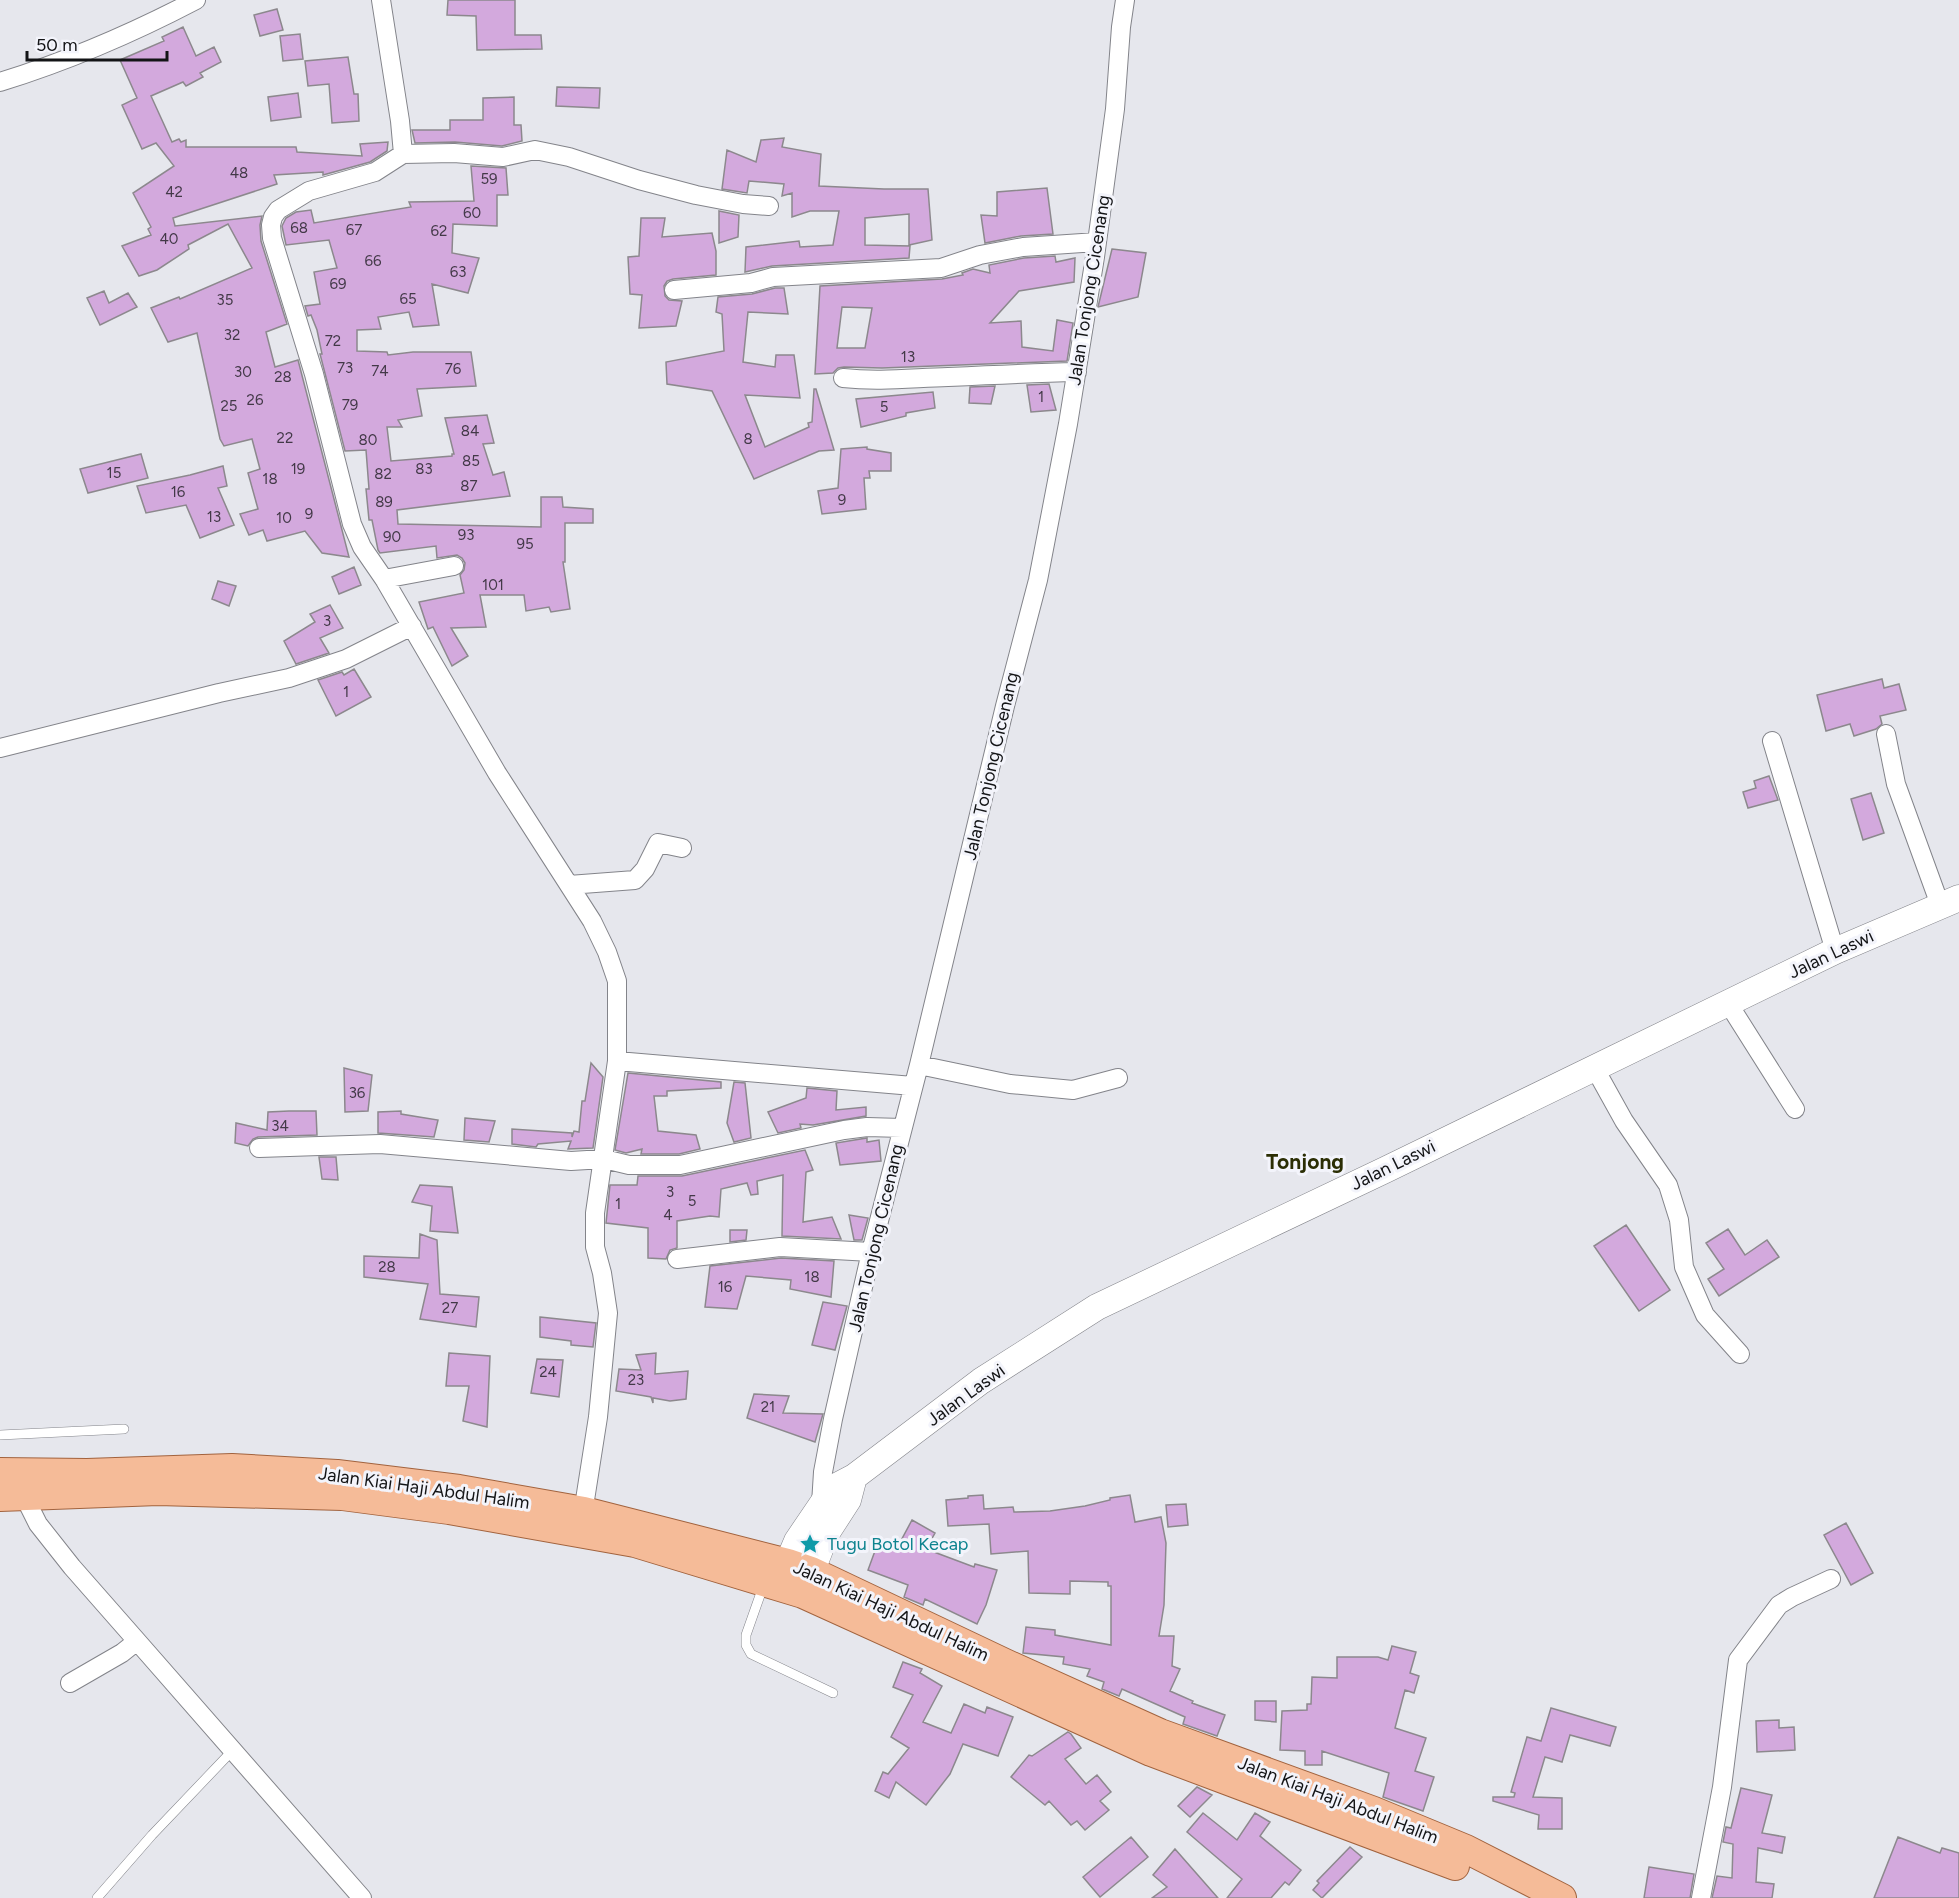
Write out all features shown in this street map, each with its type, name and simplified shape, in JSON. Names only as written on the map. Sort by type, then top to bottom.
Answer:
[{"type":"main road","name":"Jalan Laswi","points":[[789,1579],[797,1541],[828,1512],[848,1500],[854,1477],[981,1381],[1097,1307],[1835,951],[1949,902]]},
{"type":"main road","name":"Jalan Kiai Haji Abdul Halim","points":[[0,1472],[87,1473],[232,1468],[337,1474],[459,1489],[582,1522],[636,1543],[789,1579],[1151,1752],[1466,1850],[1562,1898]]},
{"type":"main road","name":"Jalan Kiai Haji Abdul Halim","points":[[12,1497],[158,1491],[342,1496],[449,1510],[582,1522]]},
{"type":"main road","name":"Jalan Kiai Haji Abdul Halim","points":[[1350,1814],[1518,1898]]},
{"type":"street","points":[[0,82],[29,73],[145,27],[196,0]]},
{"type":"street","points":[[381,0],[403,154]]},
{"type":"street","name":"Jalan Tonjong Cicenang","points":[[828,1512],[823,1472],[831,1429],[871,1252],[1038,580],[1077,372],[1097,242],[1115,109],[1125,0]]},
{"type":"street","points":[[582,1522],[598,1417],[608,1313],[596,1247],[596,1213],[617,1061],[617,981],[607,952],[592,921],[497,773],[384,579],[362,548],[352,524],[314,375],[272,238],[271,225],[278,210],[309,191],[375,172],[403,154],[454,153],[503,157],[536,150],[569,157],[639,180],[696,195],[742,204],[769,206]]},
{"type":"street","points":[[674,290],[751,283],[773,277],[941,268],[980,255],[1023,247],[1097,242]]},
{"type":"street","points":[[843,378],[897,381],[1077,372]]},
{"type":"street","points":[[384,579],[454,566]]},
{"type":"street","points":[[0,748],[219,693],[289,678],[346,659],[412,626]]},
{"type":"street","points":[[1886,734],[1896,784],[1949,902]]},
{"type":"street","points":[[1772,741],[1835,951]]},
{"type":"street","points":[[569,885],[635,880],[645,869],[658,843],[682,848]]},
{"type":"street","points":[[1728,1003],[1795,1109]]},
{"type":"street","points":[[617,1061],[913,1086]]},
{"type":"street","points":[[919,1065],[1010,1084],[1073,1090],[1118,1078]]},
{"type":"street","points":[[1594,1067],[1624,1121],[1668,1185],[1679,1220],[1684,1266],[1705,1315],[1740,1354]]},
{"type":"street","points":[[259,1148],[380,1144],[571,1161],[604,1159],[629,1165],[680,1165],[844,1130],[867,1127],[902,1128]]},
{"type":"street","points":[[677,1259],[780,1247],[871,1252]]},
{"type":"street","points":[[12,1497],[38,1524],[72,1567],[362,1898]]},
{"type":"street","points":[[1701,1898],[1722,1787],[1738,1660],[1779,1605],[1831,1579]]},
{"type":"street","points":[[70,1683],[122,1653],[137,1641]]},
{"type":"lane","points":[[0,1435],[124,1429]]},
{"type":"lane","points":[[789,1579],[746,1635],[746,1645],[751,1654],[833,1694]]},
{"type":"lane","points":[[97,1898],[152,1835],[233,1750]]},
{"type":"building","points":[[448,0],[515,0],[515,35],[541,35],[542,49],[477,50],[476,16],[447,15]]},
{"type":"building","points":[[277,9],[283,30],[260,36],[254,15]]},
{"type":"building","points":[[183,27],[196,56],[214,47],[221,62],[200,73],[203,77],[186,86],[183,82],[151,96],[172,142],[179,139],[181,142],[186,140],[186,147],[296,147],[297,152],[362,156],[360,144],[388,142],[387,151],[370,162],[323,175],[323,172],[274,175],[277,184],[173,218],[175,226],[262,216],[261,241],[287,324],[266,332],[275,367],[298,360],[349,557],[322,553],[305,531],[267,541],[263,530],[249,535],[240,514],[258,509],[248,473],[260,469],[252,439],[224,446],[220,439],[197,333],[168,342],[151,308],[179,297],[180,299],[252,268],[228,224],[188,245],[189,249],[157,270],[139,276],[122,246],[151,235],[148,229],[151,227],[133,193],[174,166],[156,143],[142,149],[122,105],[137,98],[120,60],[164,41],[162,37]]},
{"type":"building","points":[[300,34],[303,59],[283,61],[280,36]]},
{"type":"building","points":[[348,57],[354,94],[358,94],[359,121],[332,123],[329,84],[308,86],[305,61]]},
{"type":"building","points":[[557,87],[600,88],[599,108],[556,106]]},
{"type":"building","points":[[298,93],[301,117],[271,121],[268,97]]},
{"type":"building","points":[[514,97],[514,125],[521,125],[522,141],[502,146],[455,142],[415,143],[412,130],[450,130],[450,120],[483,120],[483,98]]},
{"type":"building","points":[[784,138],[782,147],[821,154],[819,186],[928,189],[932,240],[909,245],[909,214],[865,218],[865,245],[910,246],[909,258],[772,266],[745,272],[746,247],[799,241],[800,247],[833,245],[839,211],[810,211],[792,217],[792,193],[782,196],[784,184],[749,181],[747,193],[722,189],[727,150],[756,162],[761,140]]},
{"type":"building","points":[[471,166],[506,168],[508,195],[497,195],[497,226],[453,224],[452,253],[479,258],[468,293],[432,284],[439,325],[413,327],[409,312],[378,317],[381,329],[357,330],[357,351],[387,352],[388,355],[413,352],[471,352],[476,386],[417,389],[422,416],[398,420],[402,427],[387,427],[391,461],[452,456],[454,454],[445,418],[487,415],[494,443],[483,444],[493,475],[504,472],[510,496],[397,510],[398,524],[541,527],[541,497],[562,497],[563,507],[593,509],[593,523],[565,523],[565,562],[563,562],[570,609],[551,612],[549,607],[526,611],[524,595],[480,595],[486,627],[451,628],[468,656],[452,666],[433,627],[428,629],[419,602],[464,593],[460,575],[465,563],[457,555],[437,558],[436,546],[380,553],[378,550],[372,520],[369,520],[366,450],[345,451],[320,354],[322,354],[317,330],[305,306],[320,304],[314,272],[337,268],[329,240],[286,245],[282,226],[286,218],[296,212],[311,210],[314,223],[411,207],[409,202],[474,201]]},
{"type":"building","points":[[1047,188],[1053,234],[1021,236],[985,243],[981,215],[997,216],[997,192]]},
{"type":"building","points":[[719,211],[739,215],[738,237],[719,243]]},
{"type":"building","points":[[641,218],[665,218],[662,237],[712,233],[716,251],[716,275],[673,279],[667,281],[664,286],[665,296],[669,300],[682,301],[676,326],[639,328],[642,295],[630,294],[628,257],[639,256]]},
{"type":"building","points":[[1112,249],[1146,253],[1138,297],[1098,307]]},
{"type":"building","points":[[1055,256],[1056,262],[1075,258],[1074,282],[1019,291],[990,323],[1021,321],[1022,347],[1053,351],[1057,320],[1073,323],[1067,361],[882,368],[844,367],[838,368],[833,373],[815,374],[820,286],[942,279],[963,275],[962,273],[973,269],[990,273],[989,265],[1024,258]],"holes":[[[842,307],[872,308],[865,348],[837,348]]]},
{"type":"building","points":[[784,288],[788,314],[748,312],[743,362],[775,367],[776,355],[794,355],[800,398],[745,395],[765,447],[809,427],[808,423],[812,422],[814,389],[816,389],[834,450],[819,451],[754,479],[712,391],[667,384],[666,362],[724,351],[722,314],[716,312],[718,297],[752,294]]},
{"type":"building","points":[[104,291],[109,303],[128,293],[137,307],[100,325],[87,298]]},
{"type":"building","points":[[1049,384],[1056,410],[1031,412],[1027,385]]},
{"type":"building","points":[[995,386],[991,404],[969,403],[970,387]]},
{"type":"building","points":[[933,392],[935,408],[906,413],[906,416],[861,427],[856,399]]},
{"type":"building","points":[[867,447],[867,449],[891,453],[891,471],[869,471],[870,478],[864,478],[866,509],[822,514],[818,491],[838,488],[841,449]]},
{"type":"building","points":[[141,454],[148,478],[88,493],[80,469]]},
{"type":"building","points":[[223,466],[227,486],[218,488],[234,525],[200,538],[186,505],[146,513],[137,486]]},
{"type":"building","points":[[354,567],[361,585],[339,594],[332,577]]},
{"type":"building","points":[[218,581],[236,586],[229,606],[212,599]]},
{"type":"building","points":[[330,605],[343,628],[320,638],[329,653],[296,664],[284,641],[315,622],[310,614]]},
{"type":"building","points":[[354,669],[371,697],[336,716],[318,680],[342,672],[344,675]]},
{"type":"building","points":[[1882,679],[1884,688],[1899,684],[1906,710],[1880,716],[1882,724],[1876,729],[1854,736],[1850,724],[1826,731],[1817,695]]},
{"type":"building","points":[[1769,776],[1778,800],[1748,808],[1743,792],[1756,788],[1754,781]]},
{"type":"building","points":[[1871,793],[1884,833],[1863,840],[1851,799]]},
{"type":"building","points":[[591,1063],[603,1077],[593,1148],[568,1149],[571,1141],[538,1144],[536,1147],[512,1144],[512,1129],[572,1133],[572,1137],[574,1131],[579,1132],[582,1101],[585,1101]]},
{"type":"building","points":[[344,1068],[372,1075],[368,1111],[345,1112]]},
{"type":"building","points":[[628,1073],[721,1082],[721,1088],[667,1091],[667,1096],[654,1096],[658,1131],[696,1135],[700,1149],[679,1154],[641,1154],[642,1149],[626,1153],[615,1150]]},
{"type":"building","points":[[734,1082],[745,1083],[751,1138],[734,1142],[727,1123]]},
{"type":"building","points":[[807,1088],[837,1091],[836,1110],[866,1107],[866,1116],[813,1125],[800,1124],[801,1128],[778,1133],[768,1112],[806,1098]]},
{"type":"building","points":[[316,1111],[317,1135],[258,1137],[253,1139],[248,1146],[235,1143],[236,1123],[267,1130],[268,1112]]},
{"type":"building","points":[[401,1111],[401,1114],[438,1120],[434,1137],[378,1133],[378,1112]]},
{"type":"building","points":[[465,1118],[495,1121],[489,1142],[464,1140]]},
{"type":"building","points":[[867,1138],[867,1142],[879,1140],[881,1161],[840,1165],[836,1143]]},
{"type":"building","points":[[805,1150],[813,1170],[806,1172],[803,1222],[832,1217],[841,1239],[782,1236],[783,1175],[757,1181],[758,1194],[751,1195],[747,1183],[721,1189],[719,1217],[710,1216],[677,1221],[677,1248],[670,1250],[666,1259],[648,1258],[648,1228],[606,1223],[610,1185],[637,1185],[638,1176],[682,1176]]},
{"type":"building","points":[[319,1157],[336,1157],[338,1180],[322,1179]]},
{"type":"building","points":[[420,1185],[452,1187],[458,1233],[430,1231],[432,1206],[412,1202]]},
{"type":"building","points":[[849,1215],[868,1218],[862,1240],[854,1240]]},
{"type":"building","points":[[1626,1225],[1670,1290],[1639,1311],[1594,1246]]},
{"type":"building","points":[[1728,1229],[1745,1255],[1767,1240],[1779,1257],[1719,1296],[1708,1279],[1724,1269],[1706,1243]]},
{"type":"building","points":[[730,1230],[747,1230],[746,1240],[730,1242]]},
{"type":"building","points":[[420,1234],[437,1240],[440,1294],[479,1297],[476,1327],[420,1319],[428,1284],[364,1277],[364,1256],[419,1258]]},
{"type":"building","points":[[781,1258],[834,1261],[831,1297],[790,1289],[791,1280],[746,1276],[737,1309],[705,1307],[710,1266]]},
{"type":"building","points":[[823,1302],[847,1306],[835,1350],[812,1345]]},
{"type":"building","points":[[540,1317],[596,1323],[593,1347],[571,1345],[571,1341],[540,1337]]},
{"type":"building","points":[[449,1353],[490,1356],[487,1427],[463,1421],[469,1386],[446,1386]]},
{"type":"building","points":[[656,1353],[655,1374],[688,1371],[686,1399],[670,1401],[653,1398],[653,1403],[651,1397],[616,1391],[619,1369],[641,1370],[636,1355]]},
{"type":"building","points":[[537,1359],[563,1360],[559,1397],[531,1393]]},
{"type":"building","points":[[754,1394],[789,1396],[783,1413],[823,1414],[815,1442],[747,1418]]},
{"type":"building","points":[[983,1495],[984,1509],[1013,1507],[1014,1512],[1050,1511],[1085,1506],[1110,1500],[1110,1498],[1130,1495],[1135,1522],[1161,1517],[1166,1543],[1164,1605],[1159,1636],[1174,1636],[1172,1666],[1180,1669],[1170,1691],[1193,1701],[1192,1703],[1225,1715],[1217,1736],[1183,1724],[1185,1717],[1122,1689],[1119,1696],[1102,1689],[1104,1682],[1087,1676],[1090,1669],[1063,1664],[1064,1657],[1023,1653],[1026,1627],[1055,1630],[1055,1635],[1111,1645],[1111,1586],[1108,1586],[1108,1582],[1070,1581],[1070,1594],[1029,1593],[1028,1551],[991,1554],[989,1524],[948,1526],[946,1500]]},
{"type":"building","points":[[1186,1504],[1188,1525],[1168,1527],[1166,1505]]},
{"type":"building","points":[[912,1520],[935,1533],[926,1549],[974,1567],[975,1564],[997,1570],[986,1605],[977,1624],[925,1599],[923,1605],[904,1597],[908,1585],[868,1570],[879,1540],[898,1546]]},
{"type":"building","points":[[1846,1523],[1873,1573],[1851,1585],[1824,1535]]},
{"type":"building","points":[[1392,1646],[1416,1652],[1410,1673],[1419,1676],[1414,1693],[1405,1690],[1395,1728],[1426,1738],[1415,1771],[1434,1777],[1423,1811],[1383,1797],[1389,1773],[1322,1751],[1322,1765],[1305,1765],[1305,1751],[1280,1750],[1282,1711],[1307,1710],[1307,1704],[1311,1704],[1312,1677],[1337,1678],[1337,1657],[1378,1657],[1388,1660]]},
{"type":"building","points":[[903,1662],[922,1669],[920,1673],[942,1686],[923,1722],[951,1733],[964,1704],[985,1713],[987,1707],[1013,1717],[998,1756],[963,1744],[950,1774],[926,1805],[896,1782],[889,1798],[875,1791],[883,1772],[888,1774],[909,1748],[891,1737],[913,1695],[893,1687]]},
{"type":"building","points":[[1255,1701],[1276,1701],[1276,1722],[1255,1720]]},
{"type":"building","points":[[1551,1708],[1616,1727],[1610,1746],[1570,1735],[1562,1762],[1545,1757],[1533,1797],[1562,1798],[1562,1829],[1538,1829],[1539,1815],[1493,1801],[1493,1797],[1514,1797],[1515,1793],[1511,1792],[1527,1737],[1541,1741]]},
{"type":"building","points":[[1779,1720],[1779,1728],[1794,1727],[1795,1750],[1757,1752],[1756,1721]]},
{"type":"building","points":[[1068,1732],[1081,1748],[1065,1759],[1086,1784],[1097,1775],[1111,1792],[1100,1801],[1109,1810],[1085,1830],[1077,1821],[1071,1825],[1049,1801],[1045,1805],[1011,1777],[1029,1755],[1032,1756]]},
{"type":"building","points":[[1197,1787],[1212,1795],[1190,1817],[1178,1806]]},
{"type":"building","points":[[1741,1788],[1772,1795],[1762,1833],[1785,1837],[1782,1853],[1758,1848],[1756,1882],[1774,1884],[1772,1898],[1712,1898],[1717,1876],[1732,1878],[1733,1844],[1723,1842],[1726,1827],[1731,1828]]},
{"type":"building","points":[[1203,1813],[1237,1840],[1255,1813],[1270,1822],[1260,1836],[1301,1870],[1289,1885],[1285,1882],[1271,1898],[1227,1898],[1242,1879],[1187,1832]]},
{"type":"building","points":[[1131,1837],[1148,1857],[1100,1897],[1083,1877]]},
{"type":"building","points":[[1898,1837],[1940,1853],[1942,1848],[1959,1853],[1959,1898],[1874,1898]]},
{"type":"building","points":[[1350,1847],[1362,1857],[1322,1898],[1313,1890],[1319,1883],[1317,1881]]},
{"type":"building","points":[[1175,1849],[1218,1898],[1152,1898],[1167,1887],[1153,1875]]},
{"type":"building","points":[[1649,1867],[1694,1874],[1690,1898],[1644,1898]]},
{"type":"place","name":"Tugu Botol Kecap","points":[[810,1544]]},
{"type":"district","name":"Tonjong","points":[[1305,1161]]}]
